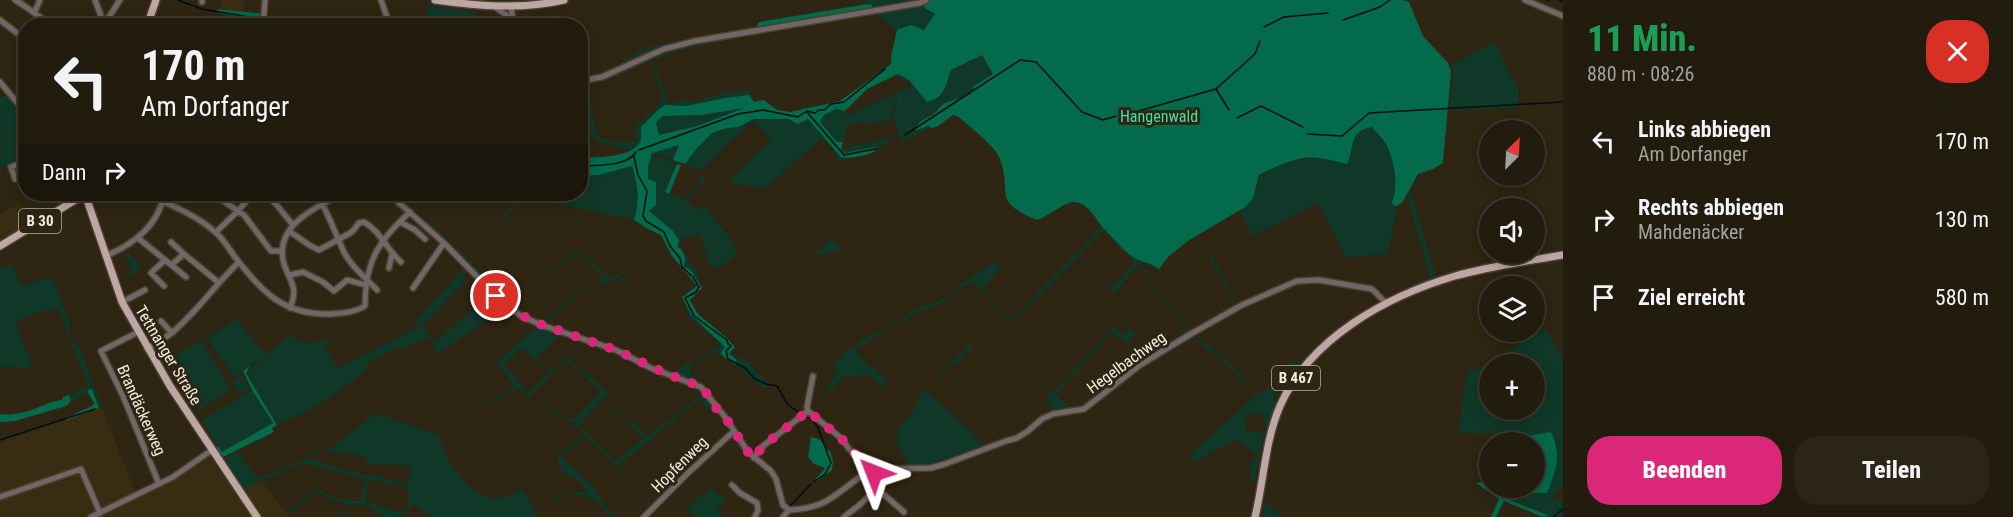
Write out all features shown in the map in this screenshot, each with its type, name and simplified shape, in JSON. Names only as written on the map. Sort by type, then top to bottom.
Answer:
[{"type":"main road","points":[[150,18],[156,0]]},
{"type":"main road","points":[[435,0],[495,7],[564,0]]},
{"type":"main road","name":"B 30","points":[[0,246],[74,201]]},
{"type":"main road","name":"Tettnanger Straße","points":[[87,201],[122,302],[147,349],[257,517]]},
{"type":"main road","name":"B 467","points":[[1255,517],[1271,433],[1281,404],[1290,387],[1310,361],[1335,338],[1388,304],[1428,285],[1495,267],[1563,255]]},
{"type":"street","points":[[15,0],[35,11],[41,18]]},
{"type":"street","points":[[35,11],[40,0]]},
{"type":"street","points":[[95,0],[101,18]]},
{"type":"street","points":[[108,18],[120,0]]},
{"type":"street","points":[[263,18],[265,0]]},
{"type":"street","points":[[381,0],[387,18]]},
{"type":"street","points":[[588,80],[602,77],[664,49],[695,41],[920,3],[926,0]]},
{"type":"street","points":[[1525,0],[1563,16]]},
{"type":"street","points":[[495,7],[508,18]]},
{"type":"street","points":[[511,7],[512,18]]},
{"type":"street","points":[[0,20],[18,34]]},
{"type":"street","points":[[0,82],[18,103]]},
{"type":"street","points":[[224,201],[239,210],[272,251],[282,252]]},
{"type":"street","points":[[216,232],[246,201]]},
{"type":"street","points":[[273,201],[291,228],[309,245],[319,250],[352,232],[364,222],[381,236],[390,248],[392,254],[389,268]]},
{"type":"street","points":[[321,201],[351,264],[366,282],[377,290]]},
{"type":"street","points":[[291,308],[295,290],[284,264],[282,252],[291,228],[306,213],[328,201]]},
{"type":"street","points":[[397,201],[511,309],[534,322],[616,350],[659,371],[697,385],[705,391],[748,452],[771,471],[776,479],[787,509],[783,517]]},
{"type":"street","points":[[105,256],[122,250],[138,238],[158,213],[162,202],[187,213],[216,232],[251,278],[270,297],[303,312],[320,314],[355,311],[365,306],[366,282],[374,255],[384,240],[410,212]]},
{"type":"street","points":[[400,222],[415,230],[425,239]]},
{"type":"street","points":[[138,238],[186,278]]},
{"type":"street","points":[[171,242],[218,282]]},
{"type":"street","points":[[413,288],[444,243]]},
{"type":"street","points":[[171,265],[184,254]]},
{"type":"street","points":[[392,254],[401,261]]},
{"type":"street","points":[[164,286],[151,273],[165,260]]},
{"type":"street","points":[[147,349],[172,333],[239,262]]},
{"type":"street","points":[[290,275],[303,272],[323,282],[334,291],[347,280],[366,282]]},
{"type":"street","name":"Hegelbachweg","points":[[873,469],[931,468],[1017,438],[1042,419],[1053,414],[1084,409],[1140,365],[1189,334],[1251,300],[1297,280],[1319,280],[1372,289],[1388,304]]},
{"type":"street","points":[[122,302],[145,290]]},
{"type":"street","points":[[161,321],[172,333]]},
{"type":"street","name":"Brandäckerweg","points":[[138,332],[101,351],[123,396],[159,484]]},
{"type":"street","points":[[754,458],[763,446],[805,413],[813,376]]},
{"type":"street","points":[[805,413],[842,439],[849,449],[873,469],[874,486],[862,504],[844,517]]},
{"type":"street","name":"Hopfenweg","points":[[644,517],[734,431]]},
{"type":"street","points":[[91,517],[159,484],[213,450]]},
{"type":"street","points":[[787,509],[806,512],[828,501],[873,469]]},
{"type":"street","points":[[0,496],[81,470],[100,513]]},
{"type":"street","points":[[732,485],[740,493],[757,503],[758,510],[755,517]]},
{"type":"street","points":[[874,486],[904,512]]},
{"type":"shaded area","points":[[221,0],[244,0],[243,14],[220,11]]},
{"type":"shaded area","points":[[20,204],[30,223],[0,242],[0,214]]},
{"type":"shaded area","points":[[102,407],[137,497],[209,455],[236,493],[261,480],[290,517],[0,517],[0,441]]},
{"type":"green space","points":[[866,0],[914,0],[874,7],[867,4]]},
{"type":"green space","name":"Hangenwald","points":[[932,0],[1403,0],[1409,2],[1423,36],[1448,63],[1451,71],[1443,163],[1418,174],[1402,203],[1397,206],[1393,205],[1395,181],[1390,152],[1372,127],[1364,129],[1356,136],[1347,164],[1320,158],[1304,158],[1259,175],[1253,198],[1245,207],[1188,241],[1169,256],[1159,269],[1130,255],[1084,205],[1070,202],[1037,220],[1022,213],[1008,200],[1003,167],[998,155],[986,141],[957,116],[953,115],[932,128],[928,126],[915,130],[921,121],[944,104],[970,94],[974,91],[973,87],[993,74],[982,55],[951,70],[941,94],[927,102],[909,80],[898,74],[867,89],[845,111],[836,109],[824,115],[820,122],[837,142],[843,142],[841,149],[844,153],[876,147],[874,152],[866,155],[841,157],[808,119],[798,124],[788,119],[753,119],[739,127],[712,133],[685,164],[673,160],[679,145],[652,153],[648,167],[648,179],[656,182],[656,205],[649,211],[673,231],[679,240],[677,247],[685,256],[684,267],[690,269],[702,288],[690,300],[698,314],[735,347],[729,354],[737,360],[735,365],[720,354],[725,347],[691,315],[682,297],[697,286],[672,256],[661,235],[634,220],[638,193],[632,166],[588,176],[588,158],[613,156],[636,147],[641,140],[641,127],[665,105],[686,106],[749,95],[754,102],[764,100],[777,110],[790,112],[840,101],[891,64],[897,30],[911,25],[924,30],[935,14],[925,8],[922,3]],"holes":[[[744,108],[697,126],[659,135],[656,122],[663,116],[702,115]]]},
{"type":"green space","points":[[922,3],[925,8],[936,14],[924,30],[903,28],[897,30],[875,12]]},
{"type":"green space","points":[[425,5],[477,12],[477,18],[430,18]]},
{"type":"green space","points":[[872,5],[872,8],[756,27],[759,22]]},
{"type":"green space","points":[[217,9],[266,14],[267,17],[302,18],[244,18],[218,13]]},
{"type":"green space","points":[[745,36],[713,43],[715,40]]},
{"type":"green space","points":[[711,40],[713,43],[684,49],[651,60],[669,104],[687,99],[692,103],[723,93],[751,90],[753,100],[764,100],[754,102],[725,98],[686,106],[665,105],[636,148],[631,150],[603,143],[588,135],[588,86],[597,137],[616,142],[636,142],[635,127],[663,101],[650,61],[620,75],[599,82],[599,80],[618,72],[621,73],[635,63],[638,64],[651,55],[654,57],[655,54],[667,49],[669,51]]},
{"type":"green space","points":[[675,42],[651,50],[598,75],[588,76],[588,74],[607,70],[657,45]]},
{"type":"green space","points":[[1494,42],[1519,92],[1517,108],[1449,110],[1453,71],[1451,65]]},
{"type":"green space","points":[[982,55],[993,74],[967,97],[944,102],[936,112],[916,125],[915,129],[928,126],[930,128],[901,143],[893,115],[900,92],[892,111],[892,119],[848,125],[843,142],[837,142],[820,122],[824,115],[836,109],[845,111],[846,116],[912,86],[897,75],[899,74],[909,80],[921,93],[942,95],[951,70]]},
{"type":"green space","points":[[588,81],[597,82],[588,86]]},
{"type":"green space","points":[[6,95],[18,109],[18,162],[1,168],[0,98]]},
{"type":"green space","points":[[748,106],[697,126],[659,135],[656,122],[663,116],[702,115]]},
{"type":"green space","points":[[753,119],[788,119],[798,124],[808,119],[841,156],[849,158],[838,161],[834,150],[822,138],[764,189],[727,182],[771,140],[753,120],[700,171],[685,164],[712,133],[739,127]]},
{"type":"green space","points":[[1371,127],[1385,142],[1393,164],[1393,205],[1397,206],[1388,254],[1346,258],[1319,203],[1252,236],[1239,210],[1253,195],[1259,176],[1297,160],[1318,158],[1338,162],[1350,149],[1360,131]]},
{"type":"green space","points":[[897,136],[874,152],[876,148],[844,154],[841,149]]},
{"type":"green space","points":[[679,144],[673,160],[652,153]]},
{"type":"green space","points":[[651,155],[677,164],[665,192],[684,200],[695,189],[702,175],[706,177],[687,201],[698,211],[705,205],[737,248],[733,258],[733,267],[732,259],[714,270],[699,234],[679,240],[688,263],[696,270],[702,288],[684,267],[676,247],[673,231],[649,211],[656,205],[656,182],[648,179]]},
{"type":"green space","points":[[677,164],[681,165],[669,194],[665,192]]},
{"type":"green space","points":[[632,165],[638,199],[634,220],[546,201],[588,201],[588,176],[599,175]]},
{"type":"green space","points":[[1410,189],[1437,280],[1414,288],[1413,284],[1430,278],[1407,196]]},
{"type":"green space","points":[[497,201],[457,248],[512,307],[467,263],[469,261],[467,259],[464,260],[426,222],[427,220],[456,249]]},
{"type":"green space","points":[[520,201],[505,217],[529,230],[502,217]]},
{"type":"green space","points":[[1102,226],[1131,256],[1152,263],[1159,269],[1139,261],[1190,332],[1141,362],[1128,345],[1112,332],[1056,394],[1072,409],[1066,411],[1054,410],[1046,400],[1050,394],[1042,383],[1053,393],[1113,327],[1123,336],[1129,330],[1065,269],[1050,285],[1090,323],[1049,286],[1011,323],[975,282],[947,294],[996,261],[1000,270],[983,288],[1011,320]],"holes":[[[1103,230],[1135,262],[1111,289],[1077,256]],[[1077,258],[1114,294],[1139,264],[1187,331],[1140,357],[1128,342],[1135,334],[1066,269]]]},
{"type":"green space","points":[[832,239],[842,250],[817,254],[793,270]]},
{"type":"green space","points":[[551,242],[590,259],[608,278],[619,273],[628,285],[625,286],[618,277],[603,285],[599,280],[578,294],[544,324],[541,323],[575,294],[603,277],[589,262],[575,254],[525,297],[573,253]]},
{"type":"green space","points":[[127,252],[142,266],[132,277],[129,270],[132,268],[123,255]]},
{"type":"green space","points":[[1212,255],[1237,305],[1235,306],[1209,256]]},
{"type":"green space","points":[[12,264],[21,286],[52,277],[70,323],[68,324],[70,333],[77,347],[79,346],[102,407],[99,408],[92,389],[71,401],[69,395],[88,386],[59,309],[35,313],[15,322],[32,365],[48,360],[28,368],[0,367],[0,269]]},
{"type":"green space","points":[[465,266],[468,270],[462,276],[466,281],[423,325],[434,343],[491,294],[504,306],[475,329],[437,354],[428,338],[403,348],[400,346],[366,363],[368,369],[336,394],[301,414],[276,424],[246,373],[264,356],[235,377],[207,339],[236,318],[266,355],[289,335],[305,343],[338,339],[324,346],[338,368],[419,327],[415,322]]},
{"type":"green space","points":[[963,290],[939,304],[913,314],[854,350],[887,381],[884,389],[869,373],[862,379],[858,374],[853,378],[846,375],[831,391],[826,388],[838,371],[832,365],[845,352],[871,334],[894,325],[910,312]]},
{"type":"green space","points":[[689,312],[726,347],[720,354],[717,350],[693,365],[721,344],[685,314]]},
{"type":"green space","points":[[538,326],[562,333],[537,358],[552,372],[567,357],[609,393],[579,425],[616,462],[643,438],[612,407],[614,405],[629,422],[633,421],[647,436],[702,395],[692,385],[704,394],[711,406],[710,409],[713,412],[717,411],[713,415],[700,399],[618,466],[632,492],[616,465],[585,436],[562,457],[594,488],[613,517],[610,517],[595,499],[573,494],[573,492],[561,494],[552,504],[555,497],[564,492],[573,491],[589,492],[578,480],[562,473],[557,458],[584,433],[568,420],[534,400],[526,394],[518,388],[467,417],[515,386],[496,362]],"holes":[[[522,348],[549,372],[528,393],[504,364]],[[566,361],[601,391],[573,420],[530,397]]]},
{"type":"green space","points":[[1545,329],[1563,358],[1563,487],[1553,495],[1553,499],[1563,500],[1563,517],[1548,517],[1508,498],[1545,498],[1545,453],[1551,433],[1458,433],[1468,370],[1479,368],[1479,420],[1545,420],[1545,354],[1503,354],[1523,342],[1545,342]]},
{"type":"green space","points":[[1190,336],[1208,344],[1248,382],[1244,384],[1218,357]]},
{"type":"green space","points":[[201,340],[231,390],[198,410],[167,360]]},
{"type":"green space","points":[[971,344],[974,346],[955,366],[953,364],[934,379]]},
{"type":"green space","points":[[730,351],[739,360],[743,357],[763,379],[772,383],[763,388],[750,379],[735,365],[737,360],[729,354]]},
{"type":"green space","points":[[1301,359],[1290,378],[1274,396],[1278,405],[1263,449],[1259,485],[1257,484],[1266,426],[1263,414],[1250,413],[1245,417],[1246,431],[1264,433],[1254,485],[1249,481],[1252,471],[1249,468],[1257,455],[1235,439],[1226,446],[1207,454],[1198,462],[1188,456],[1257,394],[1277,385],[1275,370]]},
{"type":"green space","points":[[688,362],[692,363],[690,371],[697,383],[672,374]]},
{"type":"green space","points":[[250,366],[246,373],[277,425],[272,428],[274,432],[221,458],[216,449],[218,446],[222,452],[273,423],[243,371]]},
{"type":"green space","points":[[693,369],[704,387],[699,382]]},
{"type":"green space","points":[[242,375],[250,388],[240,394],[232,382]]},
{"type":"green space","points":[[92,389],[99,408],[67,420],[66,418],[92,406],[94,403],[88,390]]},
{"type":"green space","points":[[924,389],[986,446],[938,465],[909,465],[894,437],[900,434],[897,429],[909,417]]},
{"type":"green space","points":[[252,390],[273,423],[222,453],[202,420]]},
{"type":"green space","points":[[69,395],[71,401],[66,406],[15,421],[0,422],[0,414],[25,412]]},
{"type":"green space","points":[[376,413],[439,435],[446,455],[467,484],[486,496],[496,498],[523,489],[538,517],[432,517],[414,504],[399,517],[381,517],[369,506],[352,504],[339,517],[349,505],[332,500],[317,491],[289,514],[290,517],[286,513],[316,488],[337,499],[360,501],[365,479],[303,463],[242,490],[223,461],[238,452],[257,478],[304,460],[318,448],[321,450],[308,459],[367,476],[372,475],[408,484],[410,467],[367,464],[367,457],[326,451]],"holes":[[[369,479],[408,488],[408,507],[401,512],[365,502]]]},
{"type":"green space","points":[[1551,432],[1557,456],[1547,493],[1545,493],[1545,433]]},
{"type":"green space","points":[[811,437],[823,442],[830,451],[833,461],[832,470],[816,482],[815,480],[825,468],[814,464],[808,457]]},
{"type":"green space","points":[[711,488],[725,500],[717,510],[723,517],[696,517],[690,511],[681,517],[699,496],[702,497]]},
{"type":"green space","points":[[1505,498],[1549,516],[1543,517],[1504,501],[1496,517],[1491,517],[1499,499]]},
{"type":"green space","points":[[1266,502],[1281,517],[1262,517]]},
{"type":"waterway","points":[[178,0],[202,9],[255,18]]},
{"type":"waterway","points":[[1343,20],[1380,7],[1390,0]]},
{"type":"waterway","points":[[1559,0],[1563,2]]},
{"type":"waterway","points":[[1264,27],[1284,17],[1328,13]]},
{"type":"waterway","points":[[1216,89],[1255,54],[1260,41]]},
{"type":"waterway","points":[[905,135],[1020,60],[1036,62],[1082,112],[1103,120],[1116,116]]},
{"type":"waterway","points":[[639,150],[738,114],[763,110],[798,117],[807,111],[815,113],[831,104],[844,102],[885,69]]},
{"type":"waterway","points":[[1128,114],[1216,89],[1229,110]]},
{"type":"waterway","points":[[1308,134],[1342,136],[1369,113],[1563,102]]},
{"type":"waterway","points":[[1237,118],[1261,106],[1303,127]]},
{"type":"waterway","points":[[807,112],[844,155],[875,149]]},
{"type":"waterway","points":[[588,166],[619,163],[632,157],[636,152]]},
{"type":"waterway","points":[[634,157],[638,175],[647,191],[643,216],[646,221],[664,232],[670,246],[680,258],[682,267],[693,277],[699,287],[696,292],[685,298],[694,316],[727,340],[731,346],[726,351],[728,359],[745,368],[755,379],[777,386],[788,405],[800,413]]},
{"type":"waterway","points":[[0,440],[95,409]]},
{"type":"waterway","points":[[805,415],[818,428],[831,463],[825,474],[814,482]]},
{"type":"waterway","points":[[788,508],[811,484]]},
{"type":"waterway","points":[[1553,517],[1563,509]]},
{"type":"route","points":[[496,296],[521,316],[534,322],[616,350],[651,368],[697,385],[705,391],[754,458],[763,446],[808,411],[842,439],[849,449],[873,469],[874,473]]}]
